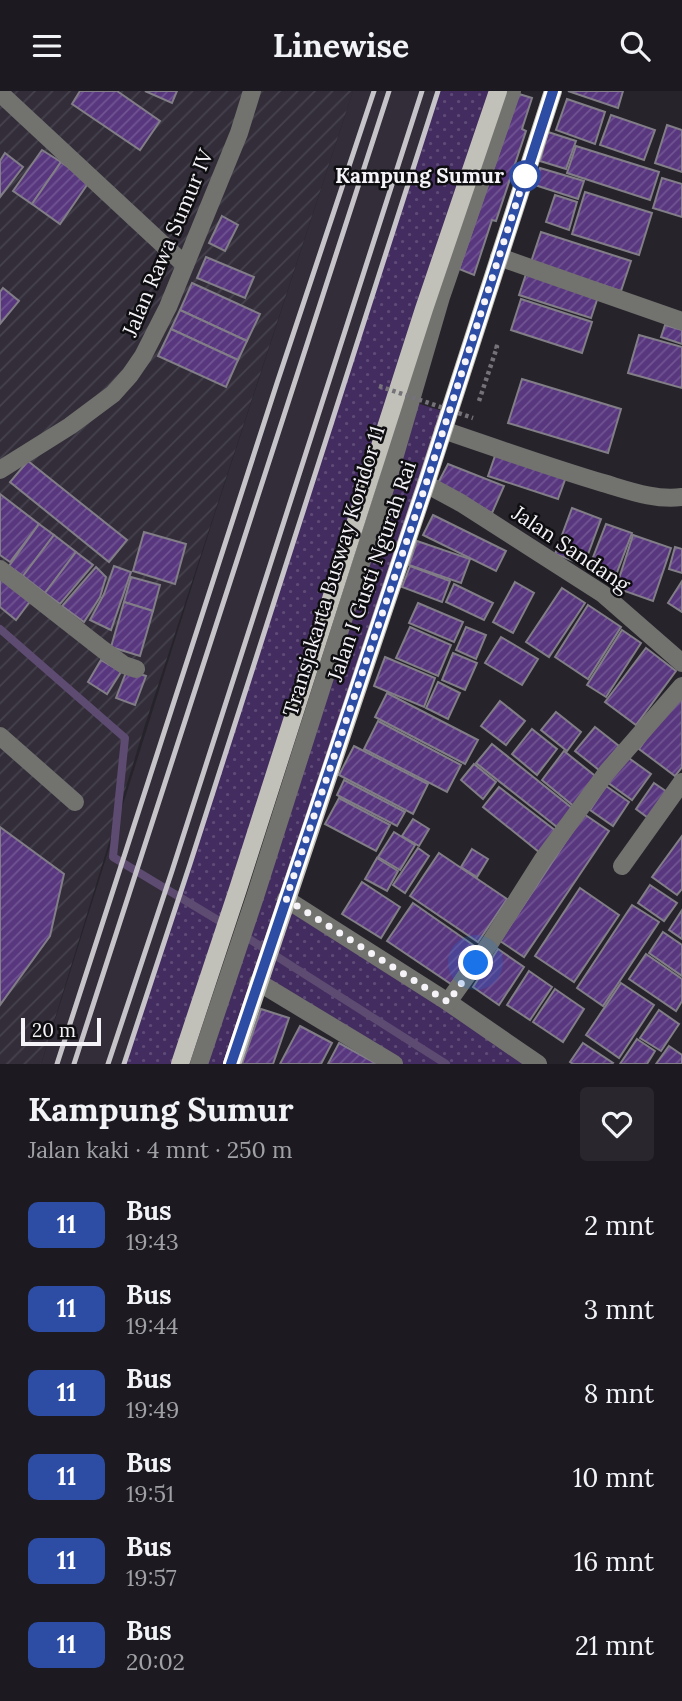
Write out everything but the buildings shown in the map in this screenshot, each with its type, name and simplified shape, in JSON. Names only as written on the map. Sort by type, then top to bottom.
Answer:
[{"type":"main road","name":"Jalan I Gusti Ngurah Rai","points":[[180,1064],[424,309],[498,91]]},
{"type":"main road","name":"Jalan I Gusti Ngurah Rai","points":[[232,1064],[426,484],[553,91]]},
{"type":"street","name":"Jalan Rawa Sumur IV","points":[[0,470],[71,426],[113,394],[143,356],[160,325],[185,265],[239,133],[252,91]]},
{"type":"street","name":"Transjakarta Busway Koridor 11","points":[[199,1064],[255,897],[383,492],[441,297],[512,91]]},
{"type":"street","points":[[0,93],[185,265]]},
{"type":"street","points":[[499,257],[682,321]]},
{"type":"street","points":[[443,430],[556,470],[624,489],[672,499],[682,497]]},
{"type":"street","name":"Jalan Sandang","points":[[426,484],[461,503],[603,594],[682,663]]},
{"type":"street","points":[[0,569],[102,649],[124,665],[136,669]]},
{"type":"street","points":[[448,1002],[490,943],[543,859],[607,772],[682,685]]},
{"type":"street","points":[[0,736],[75,802]]},
{"type":"street","points":[[622,866],[682,782]]},
{"type":"street","points":[[286,899],[448,1002],[538,1064]]},
{"type":"street","points":[[260,975],[394,1064]]},
{"type":"path","points":[[379,386],[473,418],[497,347]]},
{"type":"shaded area","points":[[0,91],[353,91],[145,725],[41,1064],[0,1064]]},
{"type":"shaded area","points":[[353,91],[438,91],[124,1064],[41,1064],[214,516]]},
{"type":"shaded area","points":[[438,91],[498,91],[180,1064],[125,1064]]},
{"type":"shaded area","points":[[410,401],[449,413],[286,898],[536,1064],[391,1064],[258,983],[232,1064],[199,1064]]},
{"type":"waterway","points":[[0,629],[125,738],[113,857],[226,925]]},
{"type":"waterway","points":[[243,935],[446,1064]]},
{"type":"railway","points":[[57,1064],[374,91]]},
{"type":"railway","points":[[74,1064],[389,91]]},
{"type":"railway","points":[[108,1064],[422,91]]},
{"type":"railway","points":[[124,1064],[438,91]]},
{"type":"bus line","name":"11","points":[[231,1064],[426,484],[553,91]]},
{"type":"place","name":"Kampung Sumur","points":[[525,176]]},
{"type":"route","points":[[476,963],[448,1002],[286,899],[426,484],[525,176]]}]
